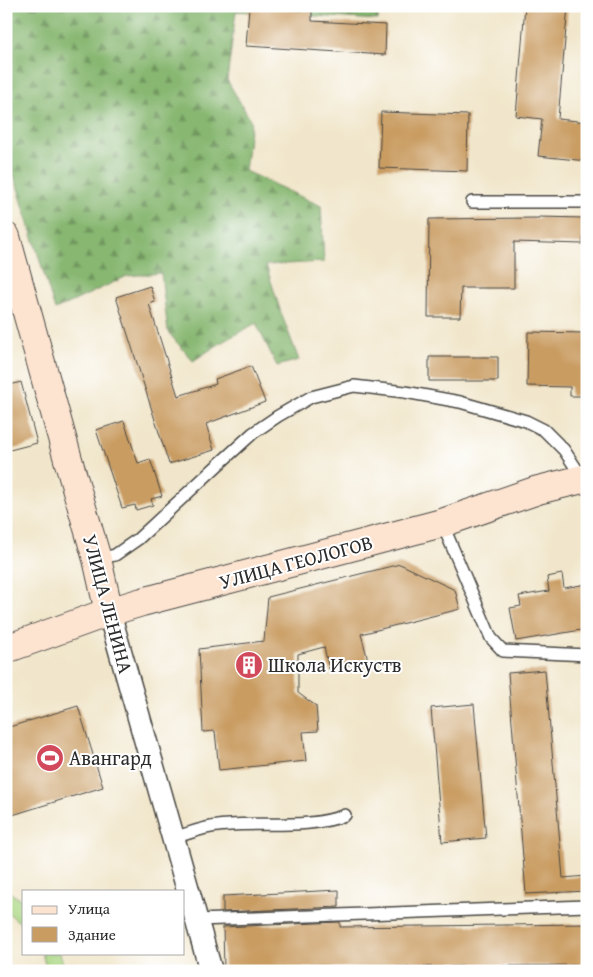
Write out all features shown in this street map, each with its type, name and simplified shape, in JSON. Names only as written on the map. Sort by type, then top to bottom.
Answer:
[{"type":"street","name":"УЛИЦА ЛЕНИНА","points":[[6,238],[97,559],[109,612],[211,971]]},
{"type":"street","name":"УЛИЦА ГЕОЛОГОВ","points":[[6,649],[109,612],[442,523],[538,490],[585,478]]},
{"type":"lane","points":[[472,202],[587,202]]},
{"type":"lane","points":[[97,559],[114,555],[138,540],[246,439],[278,416],[311,397],[354,386],[405,392],[460,402],[526,421],[544,430],[564,450],[585,478]]},
{"type":"lane","points":[[442,523],[491,638],[503,651],[587,655]]},
{"type":"lane","points":[[173,838],[217,826],[314,822],[345,815]]},
{"type":"lane","points":[[196,920],[587,906]]},
{"type":"green space","points":[[6,6],[379,6],[378,20],[236,11],[227,80],[251,121],[245,171],[321,206],[324,262],[266,265],[281,313],[299,360],[277,366],[256,323],[193,361],[168,332],[161,273],[127,276],[55,310],[6,149]]},
{"type":"green space","points":[[6,890],[22,901],[22,924],[6,911]]},
{"type":"green space","points":[[42,954],[60,954],[65,971],[47,971]]},
{"type":"building","points":[[525,6],[568,6],[558,119],[587,122],[587,161],[538,156],[542,119],[516,116]]},
{"type":"building","points":[[249,7],[312,11],[312,21],[386,25],[385,55],[246,46]]},
{"type":"building","points":[[381,112],[468,115],[467,171],[379,168]]},
{"type":"building","points":[[584,218],[583,244],[514,242],[514,288],[461,288],[460,317],[428,317],[429,219]]},
{"type":"building","points":[[150,286],[155,302],[149,304],[178,396],[216,384],[215,379],[251,366],[265,402],[206,424],[214,450],[169,464],[116,297]]},
{"type":"building","points":[[528,332],[587,333],[587,396],[570,396],[570,387],[527,386]]},
{"type":"building","points":[[429,357],[498,357],[498,381],[429,381]]},
{"type":"building","points":[[21,382],[37,443],[6,451],[6,386]]},
{"type":"building","points":[[124,421],[138,463],[150,459],[162,496],[151,499],[153,505],[136,510],[135,505],[122,508],[96,430]]},
{"type":"building","name":"Школа Искуств","points":[[400,564],[455,590],[460,609],[361,634],[368,660],[329,669],[324,647],[298,654],[298,693],[316,706],[318,731],[303,732],[306,761],[219,770],[215,731],[203,732],[199,649],[264,641],[268,597]]},
{"type":"building","points":[[562,574],[564,588],[587,584],[587,629],[516,641],[510,608],[521,606],[519,596],[549,591],[547,577]]},
{"type":"building","points":[[545,670],[563,878],[587,876],[587,891],[526,894],[508,673]]},
{"type":"building","points":[[474,704],[486,838],[442,842],[431,708]]},
{"type":"building","name":"Авангард","points":[[78,706],[103,787],[6,817],[6,728]]},
{"type":"building","points":[[339,890],[339,907],[223,912],[223,896]]},
{"type":"building","points":[[340,922],[340,927],[587,924],[587,965],[224,969],[223,927]]},
{"type":"place","name":"Школа Искуств","points":[[249,665]]},
{"type":"place","name":"Авангард","points":[[50,758]]}]
